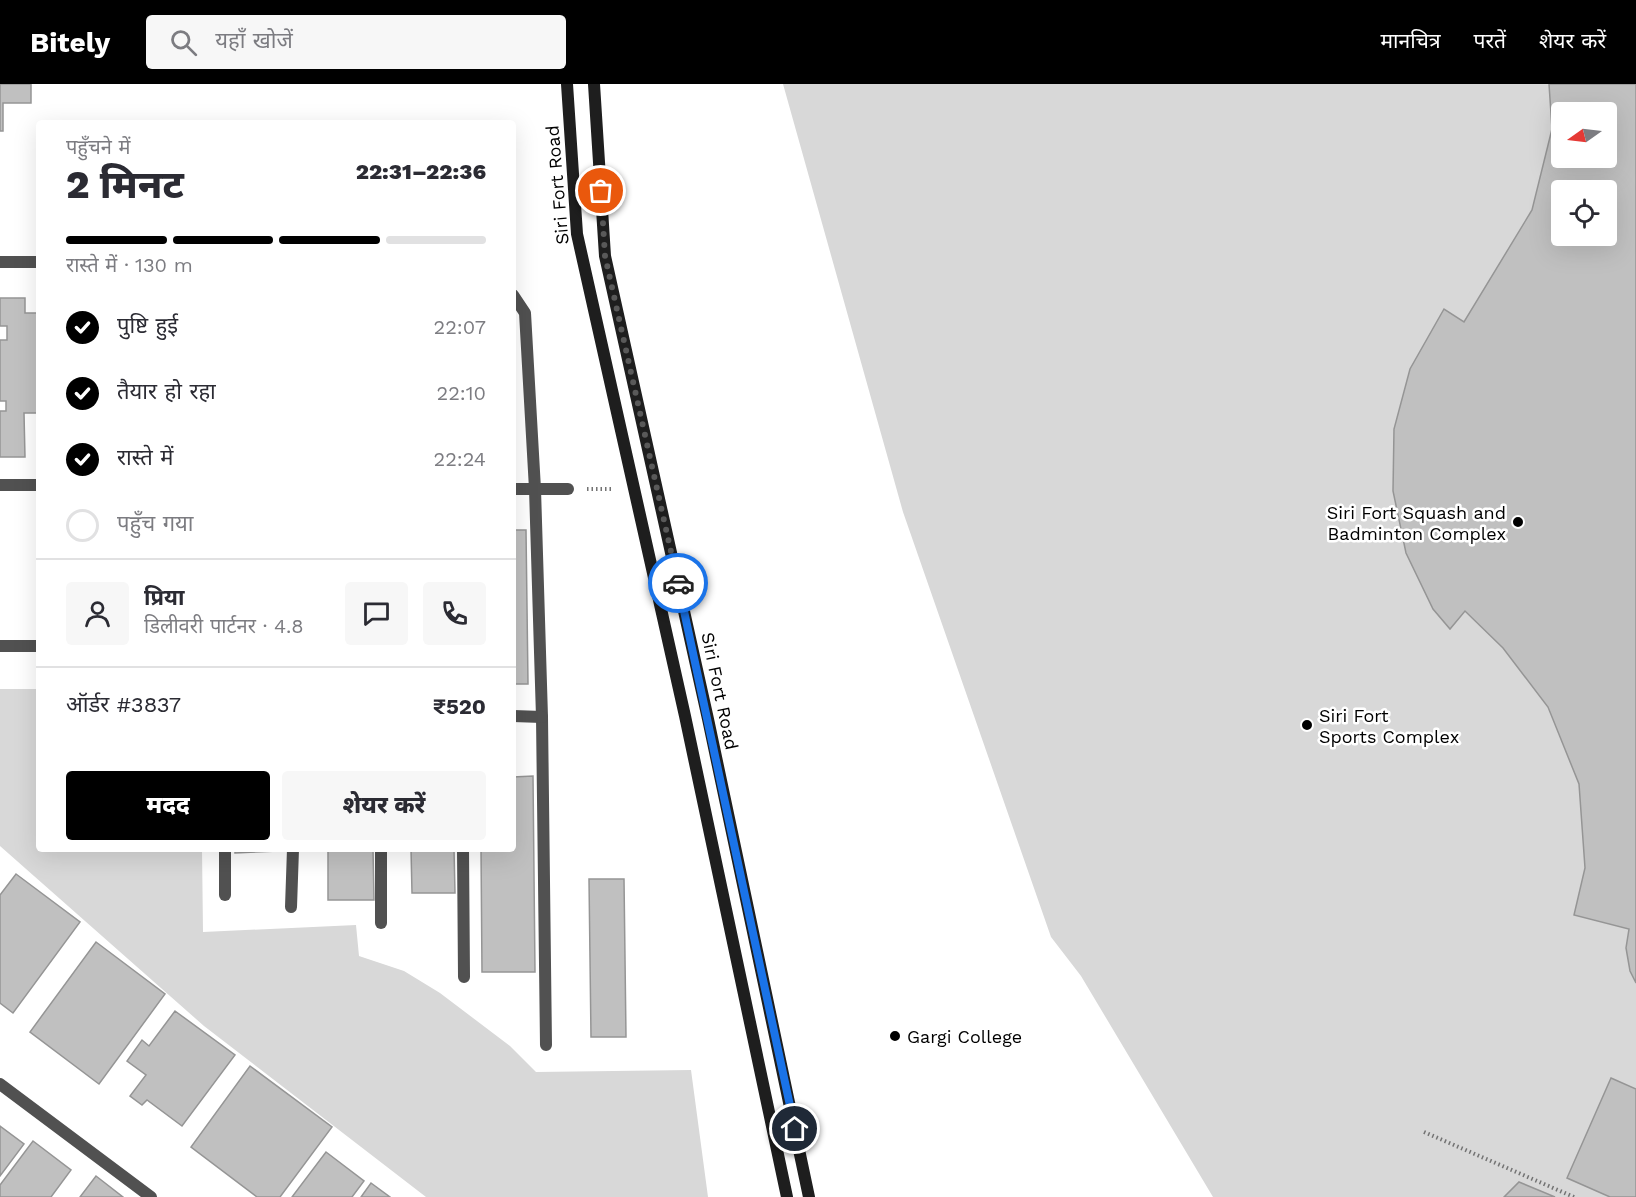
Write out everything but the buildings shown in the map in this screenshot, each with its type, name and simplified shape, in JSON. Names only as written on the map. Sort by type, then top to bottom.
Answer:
[{"type":"street","name":"Siri Fort Road","points":[[567,84],[577,234],[687,728],[787,1197]]},
{"type":"street","name":"Siri Fort Road","points":[[594,84],[605,256],[708,719],[809,1197]]},
{"type":"street","points":[[0,261],[36,262]]},
{"type":"street","points":[[516,299],[525,313],[535,489],[542,717],[546,1046]]},
{"type":"street","points":[[0,485],[36,485]]},
{"type":"street","points":[[516,489],[568,489]]},
{"type":"street","points":[[0,646],[36,646]]},
{"type":"street","points":[[516,716],[542,717]]},
{"type":"street","points":[[225,852],[225,895]]},
{"type":"street","points":[[291,908],[293,852]]},
{"type":"street","points":[[381,852],[381,923]]},
{"type":"street","points":[[463,852],[464,977]]},
{"type":"street","points":[[0,1084],[152,1197]]},
{"type":"path","points":[[568,489],[634,488]]},
{"type":"path","points":[[1424,1132],[1574,1197]]},
{"type":"shaded area","name":"Siri Fort Sports Complex","points":[[783,84],[1636,84],[1636,1197],[1213,1197],[1081,976],[1051,937],[903,512]]},
{"type":"shaded area","points":[[0,689],[36,689],[36,852],[202,852],[203,932],[356,925],[359,956],[404,971],[440,993],[510,1046],[536,1072],[691,1070],[708,1197],[426,1197],[204,1026],[0,846]]},
{"type":"way so far","points":[[601,191],[605,256],[678,583]]},
{"type":"place","name":"Siri Fort Squash and Badminton Complex","points":[[1518,522]]},
{"type":"place","name":"Siri Fort Sports Complex","points":[[1307,725]]},
{"type":"place","name":"Gargi College","points":[[895,1036]]},
{"type":"route","points":[[678,583],[795,1129]]}]
